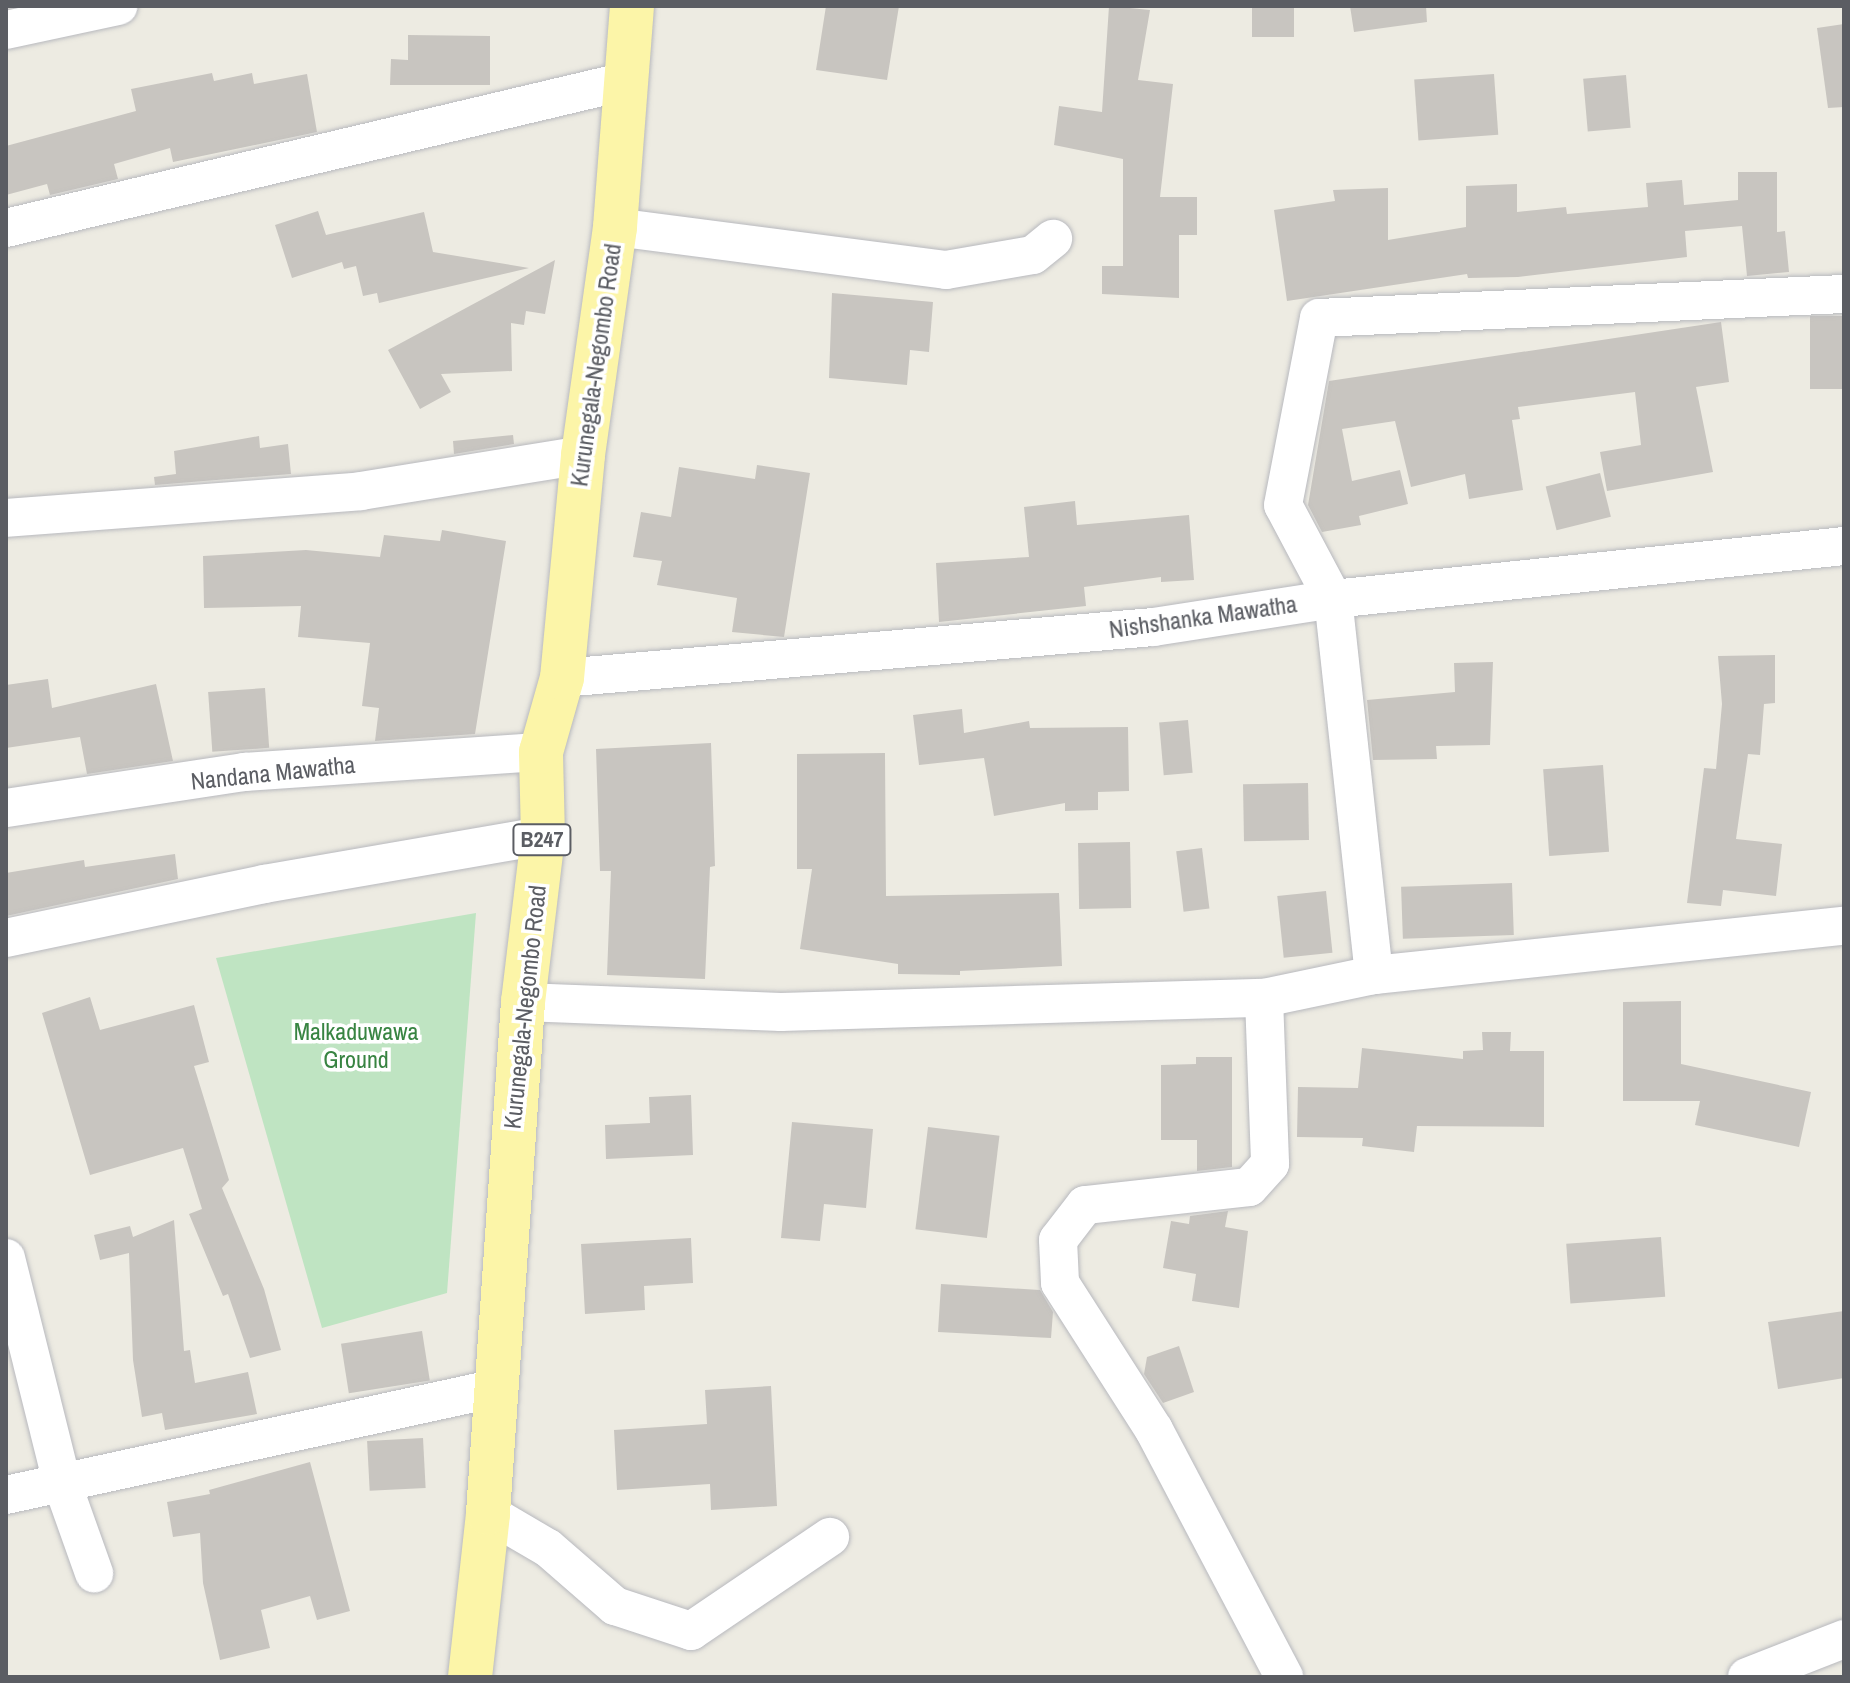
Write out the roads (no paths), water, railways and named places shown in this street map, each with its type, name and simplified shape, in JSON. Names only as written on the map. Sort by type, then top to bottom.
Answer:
[{"type":"main road","name":"Kurunegala-Negombo Road","points":[[470,1677],[488,1513],[493,1389],[523,1002],[543,836],[541,752],[562,678],[583,455],[615,227],[622,82],[632,6]]},
{"type":"street","points":[[6,30],[118,6]]},
{"type":"street","points":[[6,228],[622,82]]},
{"type":"street","points":[[615,227],[946,270],[1033,255],[1053,239]]},
{"type":"street","points":[[1374,975],[1333,599],[1283,505],[1319,318],[1844,294]]},
{"type":"street","points":[[6,518],[361,491],[583,455]]},
{"type":"street","name":"Nishshanka Mawatha","points":[[562,678],[1153,627],[1333,599],[1844,546]]},
{"type":"street","name":"Nandana Mawatha","points":[[6,808],[245,772],[541,752]]},
{"type":"street","points":[[6,938],[264,884],[543,836]]},
{"type":"street","points":[[523,1002],[781,1012],[1264,998],[1374,975],[1844,926]]},
{"type":"street","points":[[1264,998],[1270,1164],[1260,1176],[1249,1187],[1085,1205],[1058,1240],[1060,1283],[1154,1430],[1284,1677]]},
{"type":"street","points":[[6,1258],[62,1483],[94,1573]]},
{"type":"street","points":[[6,1495],[493,1389]]},
{"type":"street","points":[[488,1513],[548,1548],[615,1606],[691,1631],[830,1537]]},
{"type":"street","points":[[1747,1677],[1844,1639]]},
{"type":"park label","name":"Malkaduwawa Ground","points":[[356,1046]]}]
